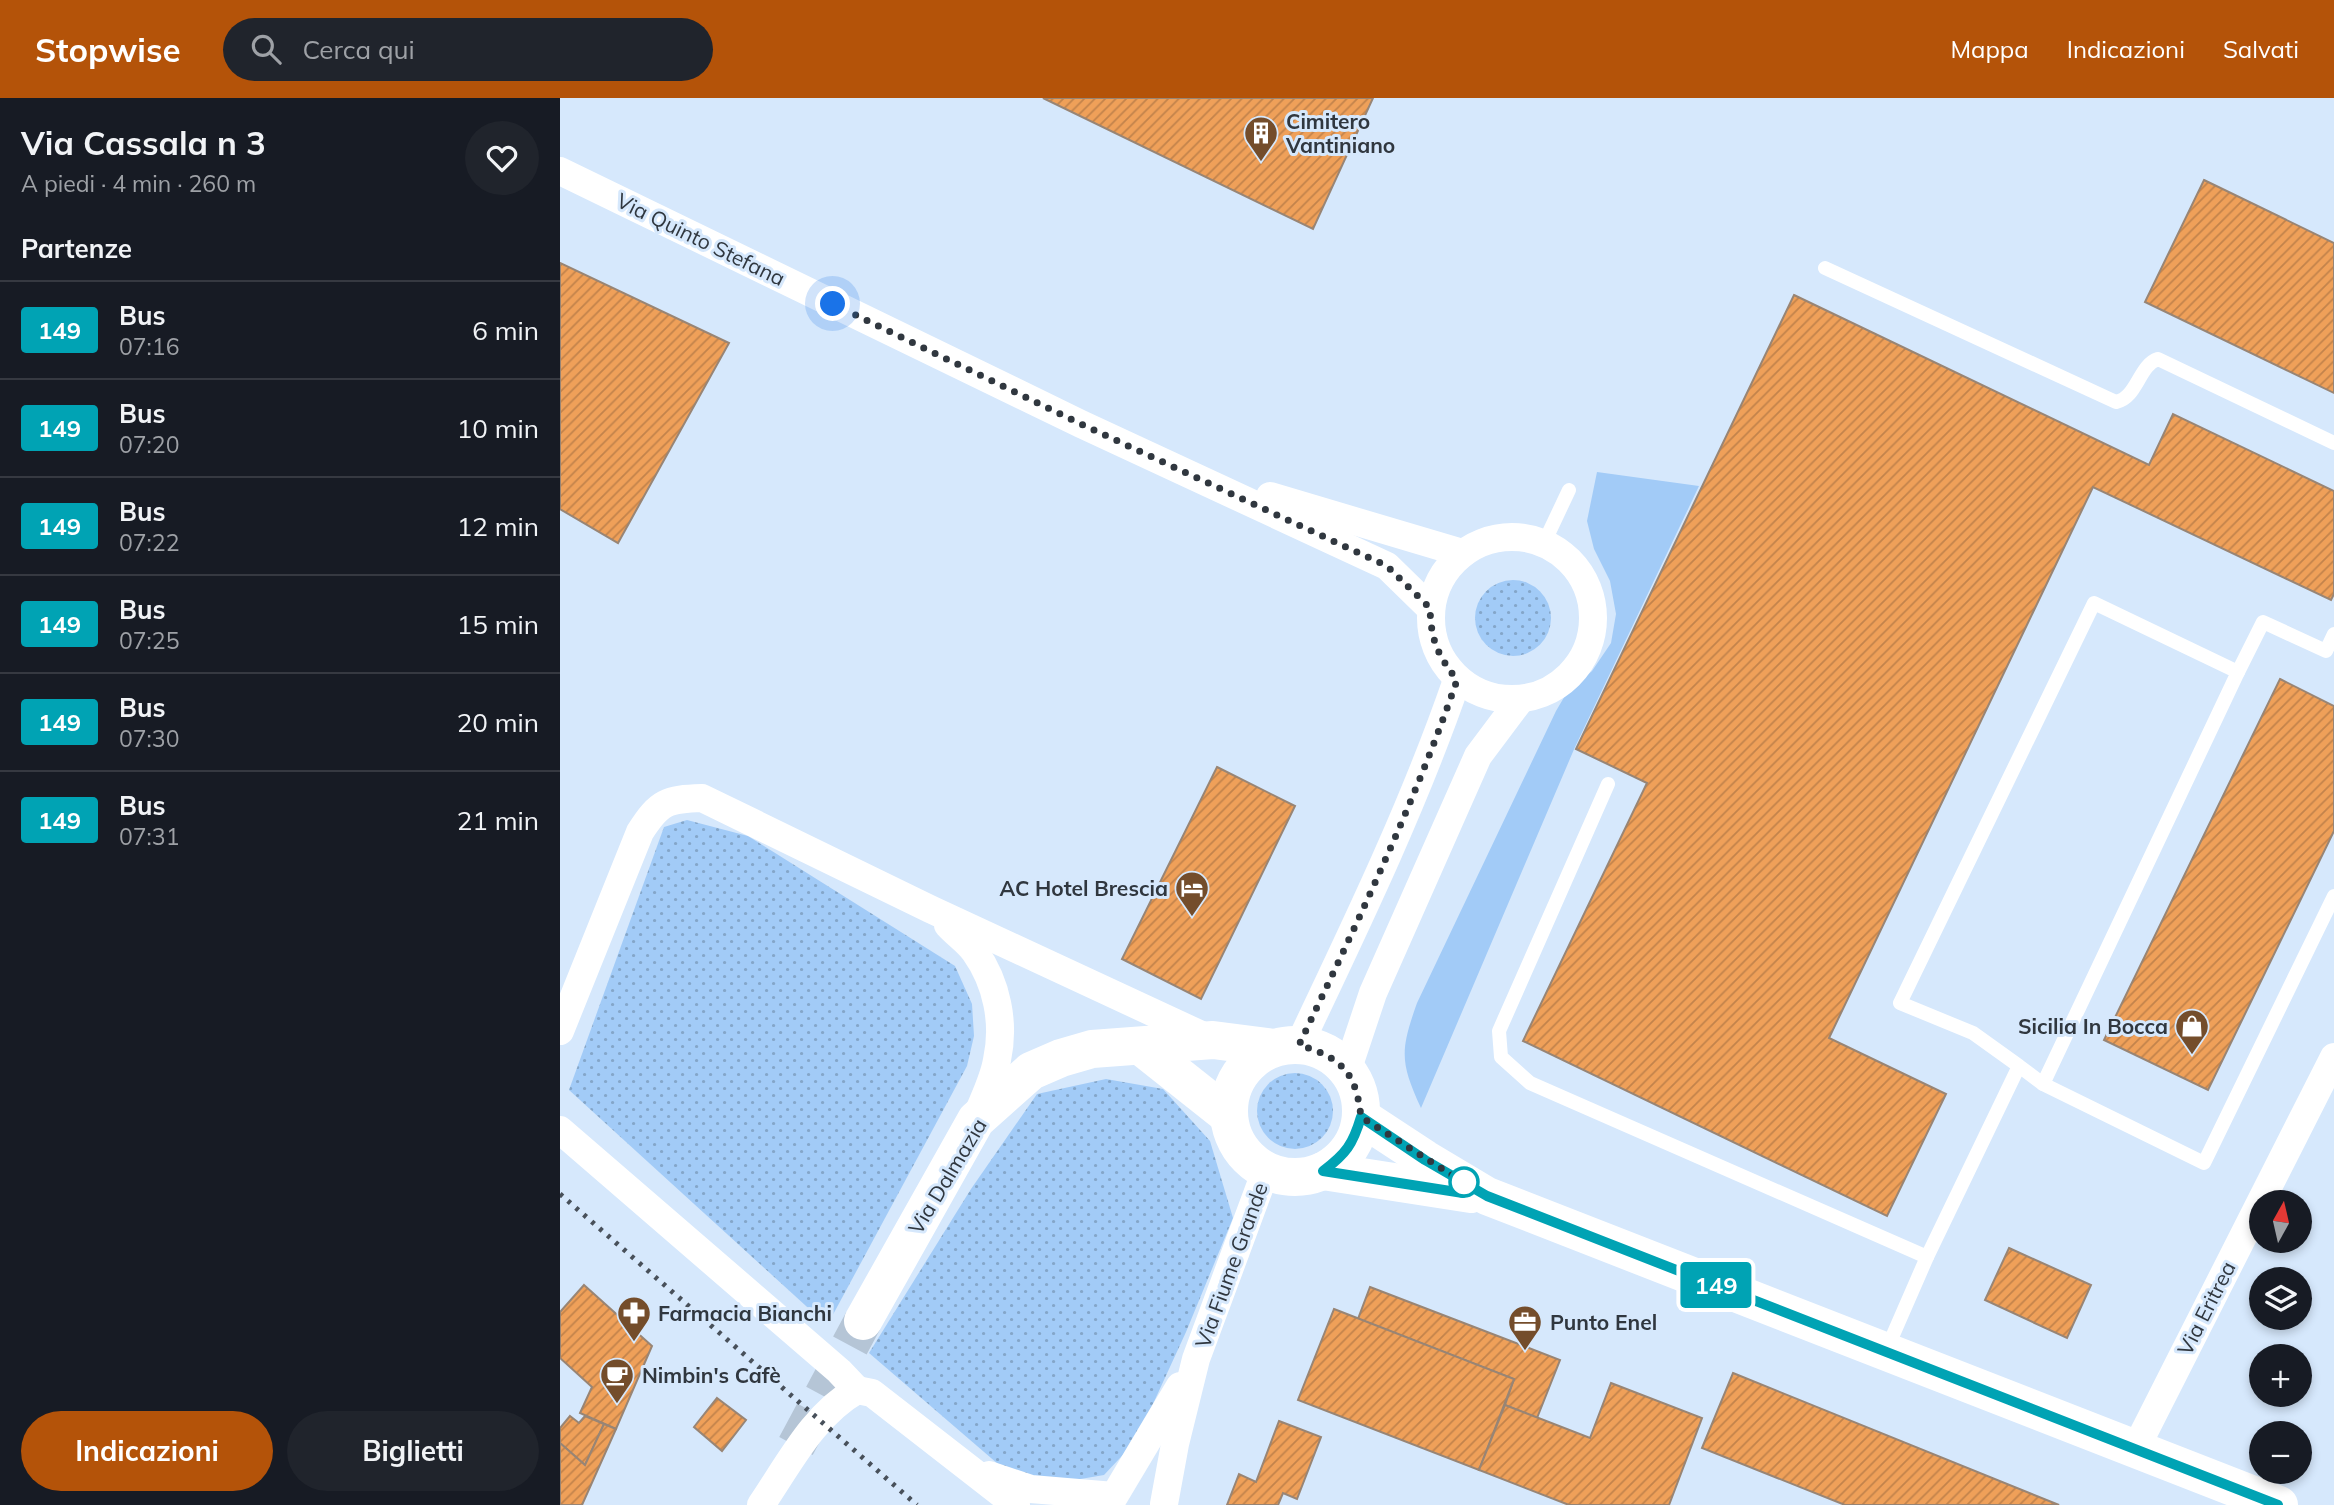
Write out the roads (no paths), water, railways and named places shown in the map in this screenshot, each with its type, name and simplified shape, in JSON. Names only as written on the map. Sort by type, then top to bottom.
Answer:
[{"type":"main road","name":"Via Dalmazia","points":[[863,1321],[976,1120],[1031,1071],[1092,1049],[1213,1040],[1287,1046]]},
{"type":"main road","points":[[1323,1171],[1342,1157],[1355,1139],[1361,1117],[1358,1093],[1347,1071],[1326,1053],[1287,1046],[1255,1058],[1239,1074],[1231,1094],[1228,1116],[1234,1138],[1247,1157],[1266,1170],[1295,1177],[1323,1171],[1487,1196]]},
{"type":"main road","points":[[1142,1047],[1228,1116]]},
{"type":"main road","points":[[1361,1117],[1425,1160],[1487,1196],[2278,1505]]},
{"type":"street","name":"Via Quinto Stefana","points":[[560,171],[1069,418],[1387,566],[1430,608]]},
{"type":"street","name":"Via Quinto Stefana","points":[[1183,471],[1462,553]]},
{"type":"street","points":[[1502,537],[1523,537],[1544,543],[1567,557],[1583,579],[1592,604],[1593,631],[1584,657],[1568,678],[1546,693],[1520,700],[1486,696],[1457,680],[1441,659],[1431,634],[1430,608],[1441,577],[1462,553],[1481,542],[1502,537]]},
{"type":"street","points":[[1287,1046],[1405,814],[1436,740],[1457,680]]},
{"type":"street","points":[[1347,1071],[1373,993],[1478,756],[1520,700]]},
{"type":"street","points":[[560,1031],[640,832],[654,809],[677,799],[702,798],[930,909],[1213,1040]]},
{"type":"street","points":[[930,909],[974,950],[989,977],[997,999],[1000,1026],[997,1061],[976,1120]]},
{"type":"street","name":"Via Eritrea","points":[[2136,1448],[2334,1057]]},
{"type":"street","points":[[560,1130],[839,1371],[857,1390]]},
{"type":"street","name":"Via Fiume Grande","points":[[1164,1505],[1175,1444],[1196,1359],[1266,1170]]},
{"type":"street","name":"Via Fiume Grande","points":[[1111,1500],[1196,1359]]},
{"type":"street","points":[[761,1505],[818,1420],[857,1390],[872,1392],[1016,1505]]},
{"type":"street","points":[[963,1466],[1031,1489],[1111,1500],[1122,1489],[1141,1486],[1159,1496],[1164,1505]]},
{"type":"lane","points":[[1825,268],[2116,402],[2126,398],[2150,363],[2158,359],[2334,443]]},
{"type":"lane","points":[[1544,543],[1569,491]]},
{"type":"lane","points":[[2238,672],[2094,603],[1900,1003],[1973,1033],[2043,1084],[2204,1163],[2334,896]]},
{"type":"lane","points":[[2043,1084],[2263,622],[2326,651],[2334,634]]},
{"type":"lane","points":[[1608,784],[1499,1031],[1502,1057],[1530,1083],[1927,1257]]},
{"type":"lane","points":[[1886,1351],[1927,1257],[2018,1066]]},
{"type":"tunnel","points":[[796,1446],[863,1321]]},
{"type":"railway","points":[[560,1194],[917,1505]]},
{"type":"place","name":"Cimitero Vantiniano","points":[[1261,163]]},
{"type":"place","name":"AC Hotel Brescia","points":[[1192,918]]},
{"type":"place","name":"Sicilia In Bocca","points":[[2192,1056]]},
{"type":"place","name":"Farmacia Bianchi","points":[[634,1343]]},
{"type":"place","name":"Punto Enel","points":[[1525,1352]]},
{"type":"place","name":"Nimbin's Cafè","points":[[617,1405]]}]
